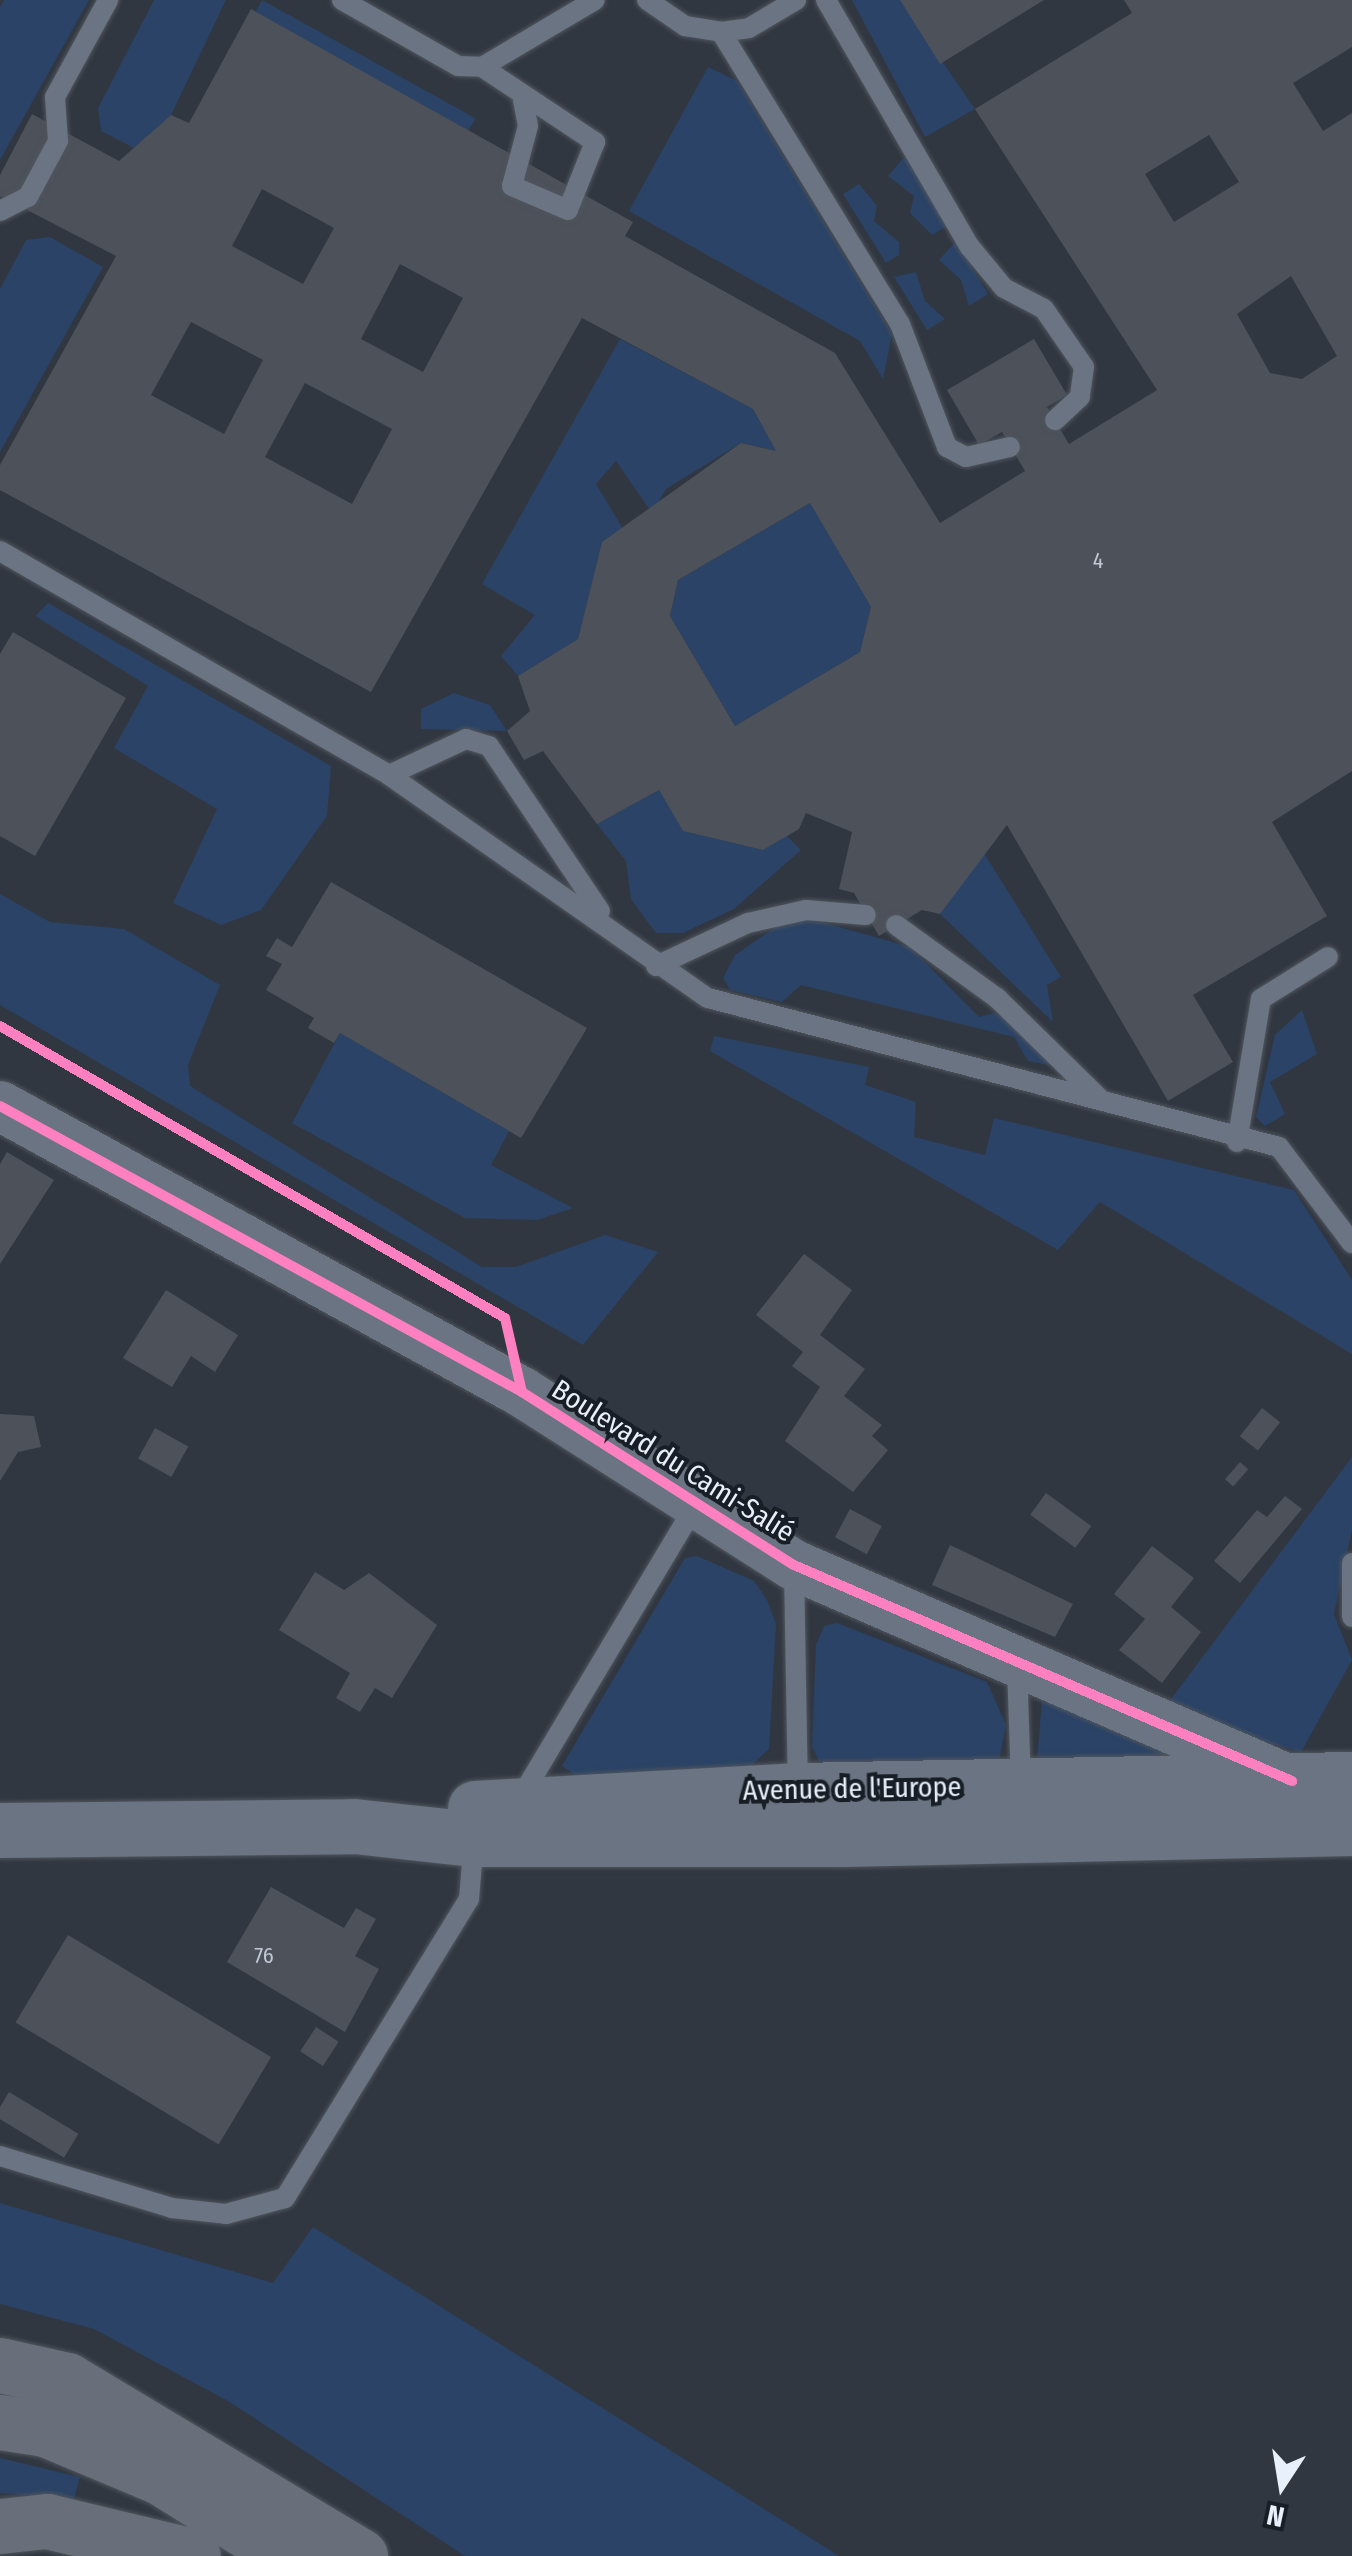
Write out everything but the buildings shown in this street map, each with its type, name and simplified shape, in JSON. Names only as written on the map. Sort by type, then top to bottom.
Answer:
[{"type":"highway","points":[[0,2364],[66,2380],[360,2556]]},
{"type":"highway","points":[[0,2422],[45,2429],[160,2477],[288,2556]]},
{"type":"highway","points":[[0,2526],[47,2521],[194,2556]]},
{"type":"main road","name":"Avenue de l'Europe","points":[[354,1826],[518,1801],[1331,1773]]},
{"type":"main road","name":"Avenue de l'Europe","points":[[0,1830],[354,1826],[474,1838],[843,1839],[1352,1828]]},
{"type":"street","name":"Boulevard du Cami-Salié","points":[[0,1106],[522,1392],[695,1506],[794,1565],[1016,1661],[1331,1773]]},
{"type":"lane","points":[[0,211],[28,198],[58,140],[55,97],[108,0]]},
{"type":"lane","points":[[342,0],[458,66],[482,67],[596,0]]},
{"type":"lane","points":[[648,0],[685,26],[721,32],[775,17],[796,0]]},
{"type":"lane","points":[[826,0],[970,246],[1004,288],[1044,309],[1084,367],[1080,397],[1055,420]]},
{"type":"lane","points":[[721,32],[900,324],[947,446],[966,457],[1010,446]]},
{"type":"lane","points":[[482,67],[524,100],[596,142],[568,210],[525,194],[508,175],[528,126],[524,100]]},
{"type":"lane","points":[[0,552],[389,776],[605,919],[656,966],[708,998],[1102,1101],[1237,1142],[1279,1147],[1352,1242]]},
{"type":"lane","points":[[389,776],[466,739],[489,746],[605,919]]},
{"type":"lane","points":[[656,966],[748,923],[806,910],[866,915]]},
{"type":"lane","points":[[896,925],[997,998],[1102,1101]]},
{"type":"lane","points":[[1237,1142],[1261,999],[1328,957]]},
{"type":"lane","points":[[518,1801],[695,1506]]},
{"type":"lane","points":[[1352,1563],[1352,1617]]},
{"type":"lane","points":[[794,1565],[798,1790],[843,1839]]},
{"type":"lane","points":[[986,1837],[1021,1786],[1016,1661]]},
{"type":"lane","points":[[0,2156],[172,2208],[226,2214],[285,2198],[470,1899],[474,1838]]},
{"type":"shaded area","points":[[4,0],[89,0],[0,160],[0,7]]},
{"type":"shaded area","points":[[154,0],[226,0],[171,115],[134,148],[101,131],[98,108]]},
{"type":"shaded area","points":[[262,0],[475,118],[469,131],[255,12]]},
{"type":"shaded area","points":[[852,0],[900,0],[975,109],[925,137]]},
{"type":"shaded area","points":[[708,67],[737,81],[892,334],[883,379],[860,341],[629,211]]},
{"type":"shaded area","points":[[905,156],[947,226],[932,235],[910,213],[914,196],[888,176]]},
{"type":"shaded area","points":[[859,184],[877,206],[874,221],[899,242],[899,255],[886,263],[843,194]]},
{"type":"shaded area","points":[[50,237],[103,267],[0,452],[0,289],[26,240]]},
{"type":"shaded area","points":[[956,241],[988,294],[969,306],[961,280],[939,260]]},
{"type":"shaded area","points":[[916,272],[925,301],[945,319],[927,330],[894,277]]},
{"type":"shaded area","points":[[620,339],[753,409],[776,451],[741,443],[666,489],[652,513],[616,461],[596,484],[623,529],[602,542],[578,639],[518,676],[501,656],[535,615],[482,584]]},
{"type":"shaded area","points":[[810,503],[871,607],[860,652],[735,726],[670,616],[678,580]]},
{"type":"shaded area","points":[[48,603],[331,766],[327,816],[261,910],[221,925],[173,903],[217,809],[114,748],[148,686],[35,616]]},
{"type":"shaded area","points":[[454,693],[490,705],[507,731],[421,729],[421,709]]},
{"type":"shaded area","points":[[659,790],[683,831],[763,850],[787,836],[801,850],[734,909],[683,933],[656,933],[631,899],[626,861],[597,824]]},
{"type":"shaded area","points":[[984,853],[1061,977],[1047,985],[1053,1022],[940,914]]},
{"type":"shaded area","points":[[0,894],[50,922],[124,929],[220,985],[188,1065],[190,1086],[482,1267],[516,1267],[605,1235],[658,1252],[583,1345],[0,1005]]},
{"type":"shaded area","points":[[811,919],[910,947],[979,1017],[994,1013],[1034,1034],[1050,1065],[1028,1061],[1014,1037],[801,985],[782,1002],[730,990],[723,978],[735,955],[784,921]]},
{"type":"shaded area","points":[[1302,1010],[1317,1054],[1270,1082],[1285,1114],[1265,1126],[1256,1117],[1275,1035]]},
{"type":"shaded area","points":[[340,1033],[509,1131],[491,1165],[573,1208],[537,1220],[465,1218],[292,1123]]},
{"type":"shaded area","points":[[714,1036],[869,1067],[865,1085],[916,1102],[914,1137],[985,1155],[994,1118],[1294,1190],[1352,1280],[1352,1354],[1100,1202],[1058,1250],[710,1051]]},
{"type":"shaded area","points":[[1352,1457],[1352,1529],[1334,1614],[1352,1660],[1301,1752],[1160,1714]]},
{"type":"shaded area","points":[[697,1556],[754,1581],[776,1624],[769,1749],[736,1780],[590,1785],[562,1766],[685,1558]]},
{"type":"shaded area","points":[[837,1623],[987,1682],[1006,1725],[999,1761],[825,1773],[812,1747],[816,1645],[824,1626]]},
{"type":"shaded area","points":[[1042,1700],[1177,1754],[1176,1767],[1036,1771]]},
{"type":"shaded area","points":[[0,2203],[273,2283],[313,2227],[839,2556],[465,2556],[228,2401],[94,2329],[0,2304]]},
{"type":"shaded area","points":[[0,2458],[80,2477],[74,2499],[0,2493]]},
{"type":"cycle path","points":[[0,1026],[505,1318],[522,1392]]},
{"type":"cycle path","points":[[0,1106],[522,1392],[794,1565],[1292,1781]]}]
